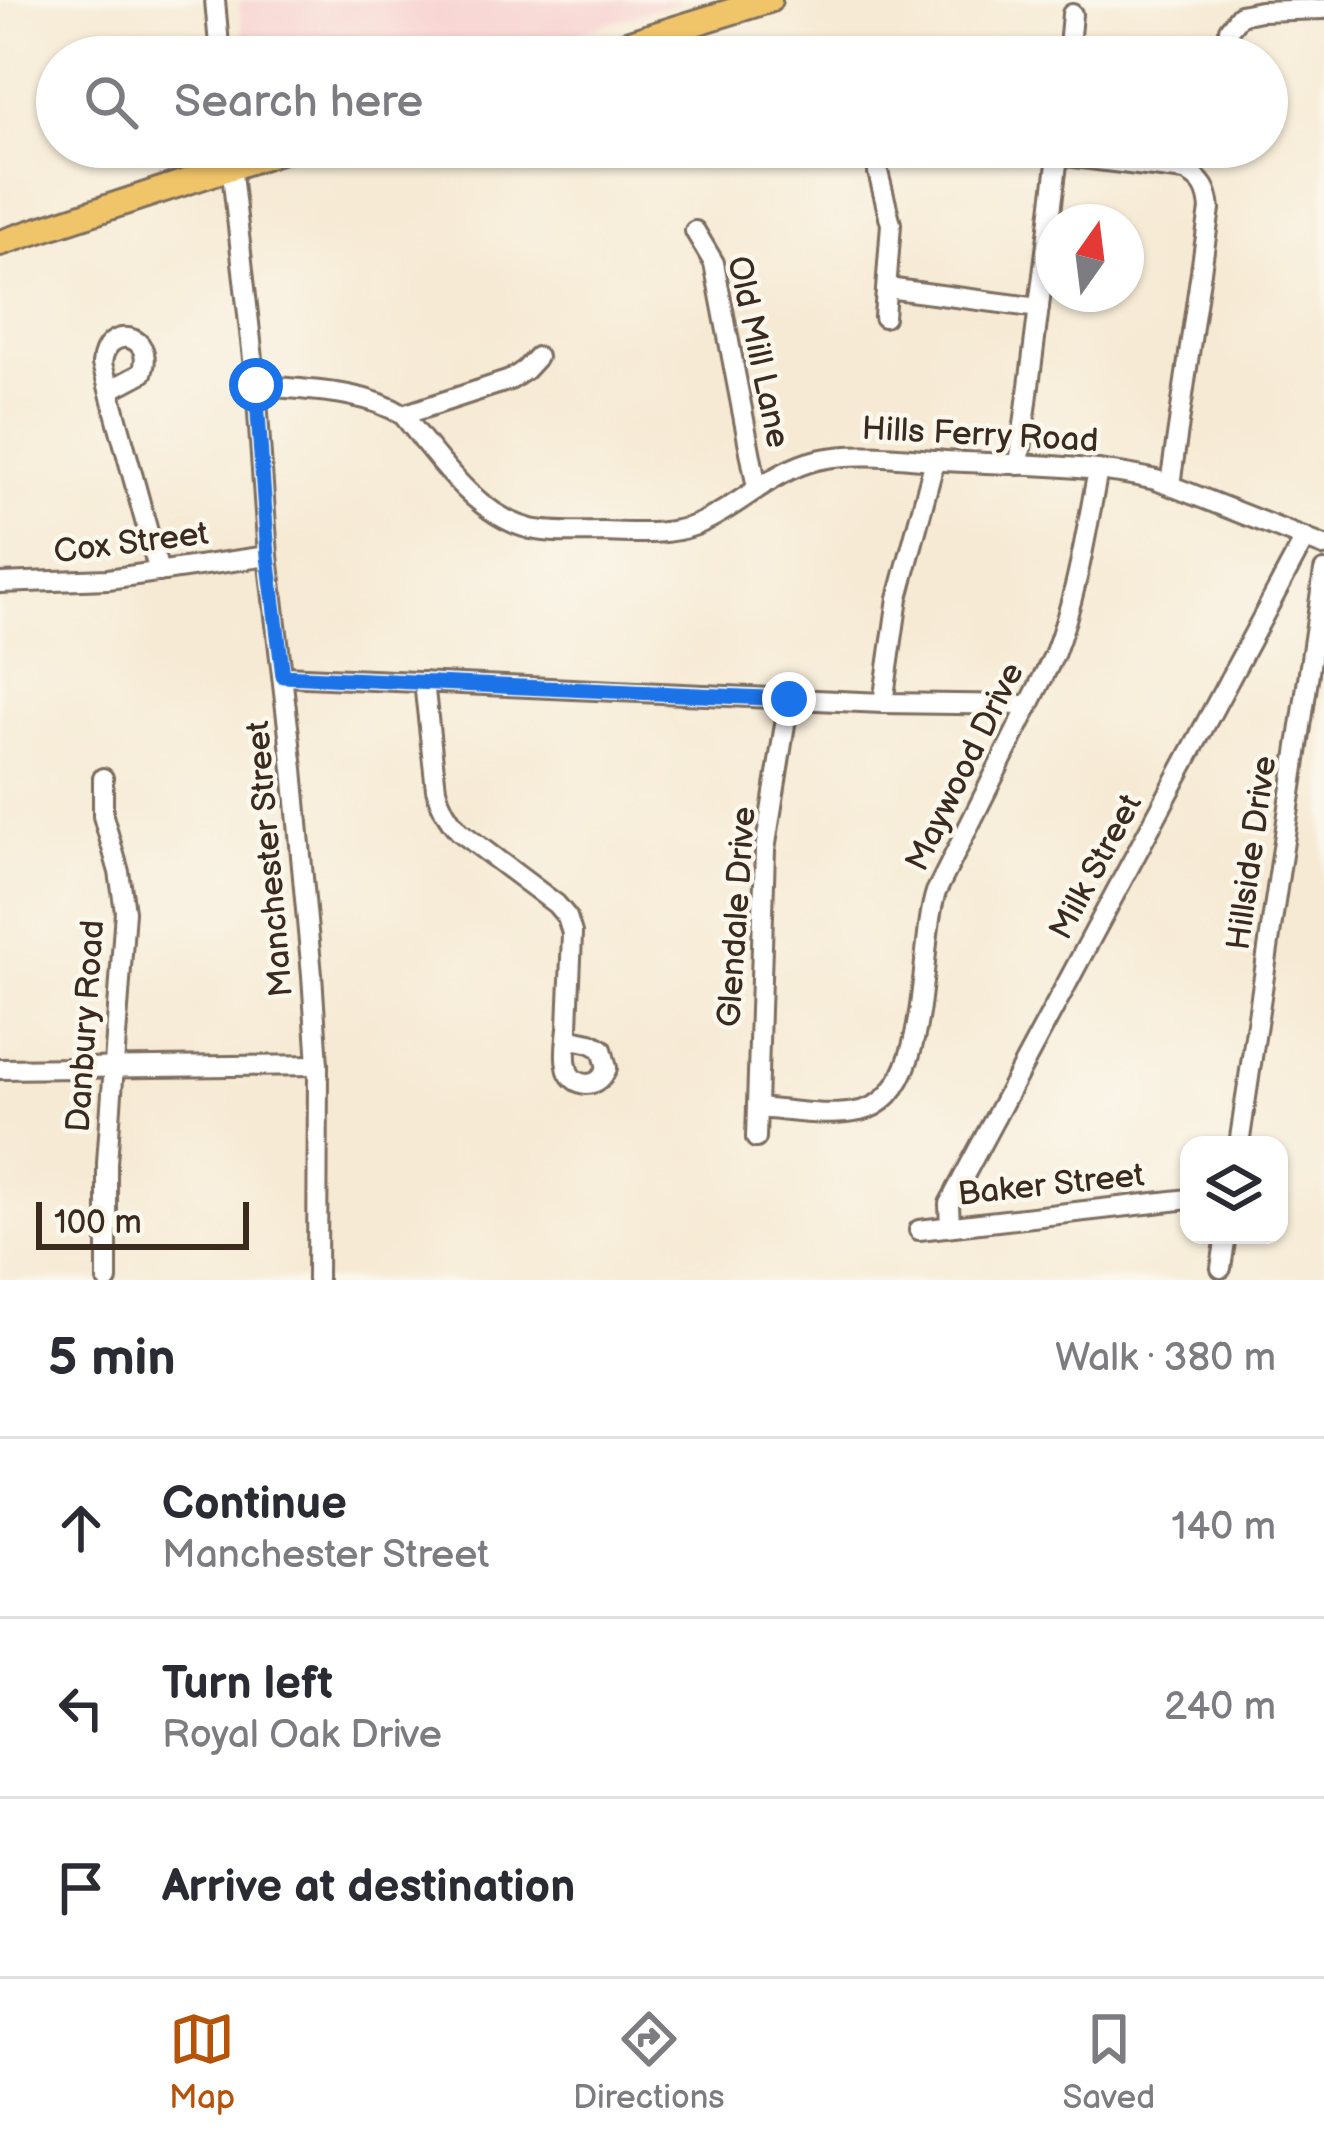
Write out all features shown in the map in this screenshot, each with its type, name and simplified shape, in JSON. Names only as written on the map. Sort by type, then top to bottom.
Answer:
[{"type":"main road","points":[[652,36],[769,0]]},
{"type":"main road","points":[[0,243],[198,168]]},
{"type":"street","points":[[215,0],[218,36]]},
{"type":"street","points":[[1229,29],[1240,16],[1260,11],[1324,9]]},
{"type":"street","points":[[1070,36],[1072,14]]},
{"type":"street","name":"Manchester Street","points":[[231,168],[312,975],[318,1065],[316,1280]]},
{"type":"street","points":[[1052,204],[1057,168]]},
{"type":"street","points":[[1166,168],[1200,179],[1210,209],[1170,485]]},
{"type":"street","points":[[878,172],[891,224],[884,316]]},
{"type":"street","name":"Old Mill Lane","points":[[695,231],[715,262],[757,488]]},
{"type":"street","points":[[887,288],[1036,308]]},
{"type":"street","points":[[1019,465],[1038,312]]},
{"type":"street","points":[[256,385],[359,398],[403,415],[510,380],[537,357]]},
{"type":"street","points":[[110,390],[159,572]]},
{"type":"street","name":"Hills Ferry Road","points":[[403,415],[485,507],[530,529],[680,530],[819,460],[852,457],[1139,476],[1315,542]]},
{"type":"street","points":[[884,703],[898,598],[934,460]]},
{"type":"street","name":"Maywood Drive","points":[[757,1108],[855,1113],[871,1108],[896,1087],[911,1058],[918,1025],[927,925],[936,892],[1066,623],[1098,470]]},
{"type":"street","name":"Milk Street","points":[[950,1226],[949,1204],[1315,542]]},
{"type":"street","name":"Cox Street","points":[[0,584],[69,582],[268,556]]},
{"type":"street","name":"Hillside Drive","points":[[1240,1136],[1324,571]]},
{"type":"street","points":[[283,676],[884,703],[1029,705]]},
{"type":"street","points":[[424,682],[436,788],[448,819],[543,892],[567,917],[572,933],[567,1038]]},
{"type":"street","name":"Glendale Drive","points":[[756,1138],[765,850],[789,699]]},
{"type":"street","name":"Danbury Road","points":[[104,778],[103,816],[125,910],[105,1204],[107,1280]]},
{"type":"street","points":[[0,1069],[318,1065]]},
{"type":"street","name":"Baker Street","points":[[919,1230],[1180,1200]]},
{"type":"street","points":[[1221,1268],[1225,1244]]},
{"type":"shaded area","points":[[239,0],[683,0],[568,36],[243,36]]},
{"type":"route","points":[[256,385],[268,556],[283,676],[789,699]]}]
